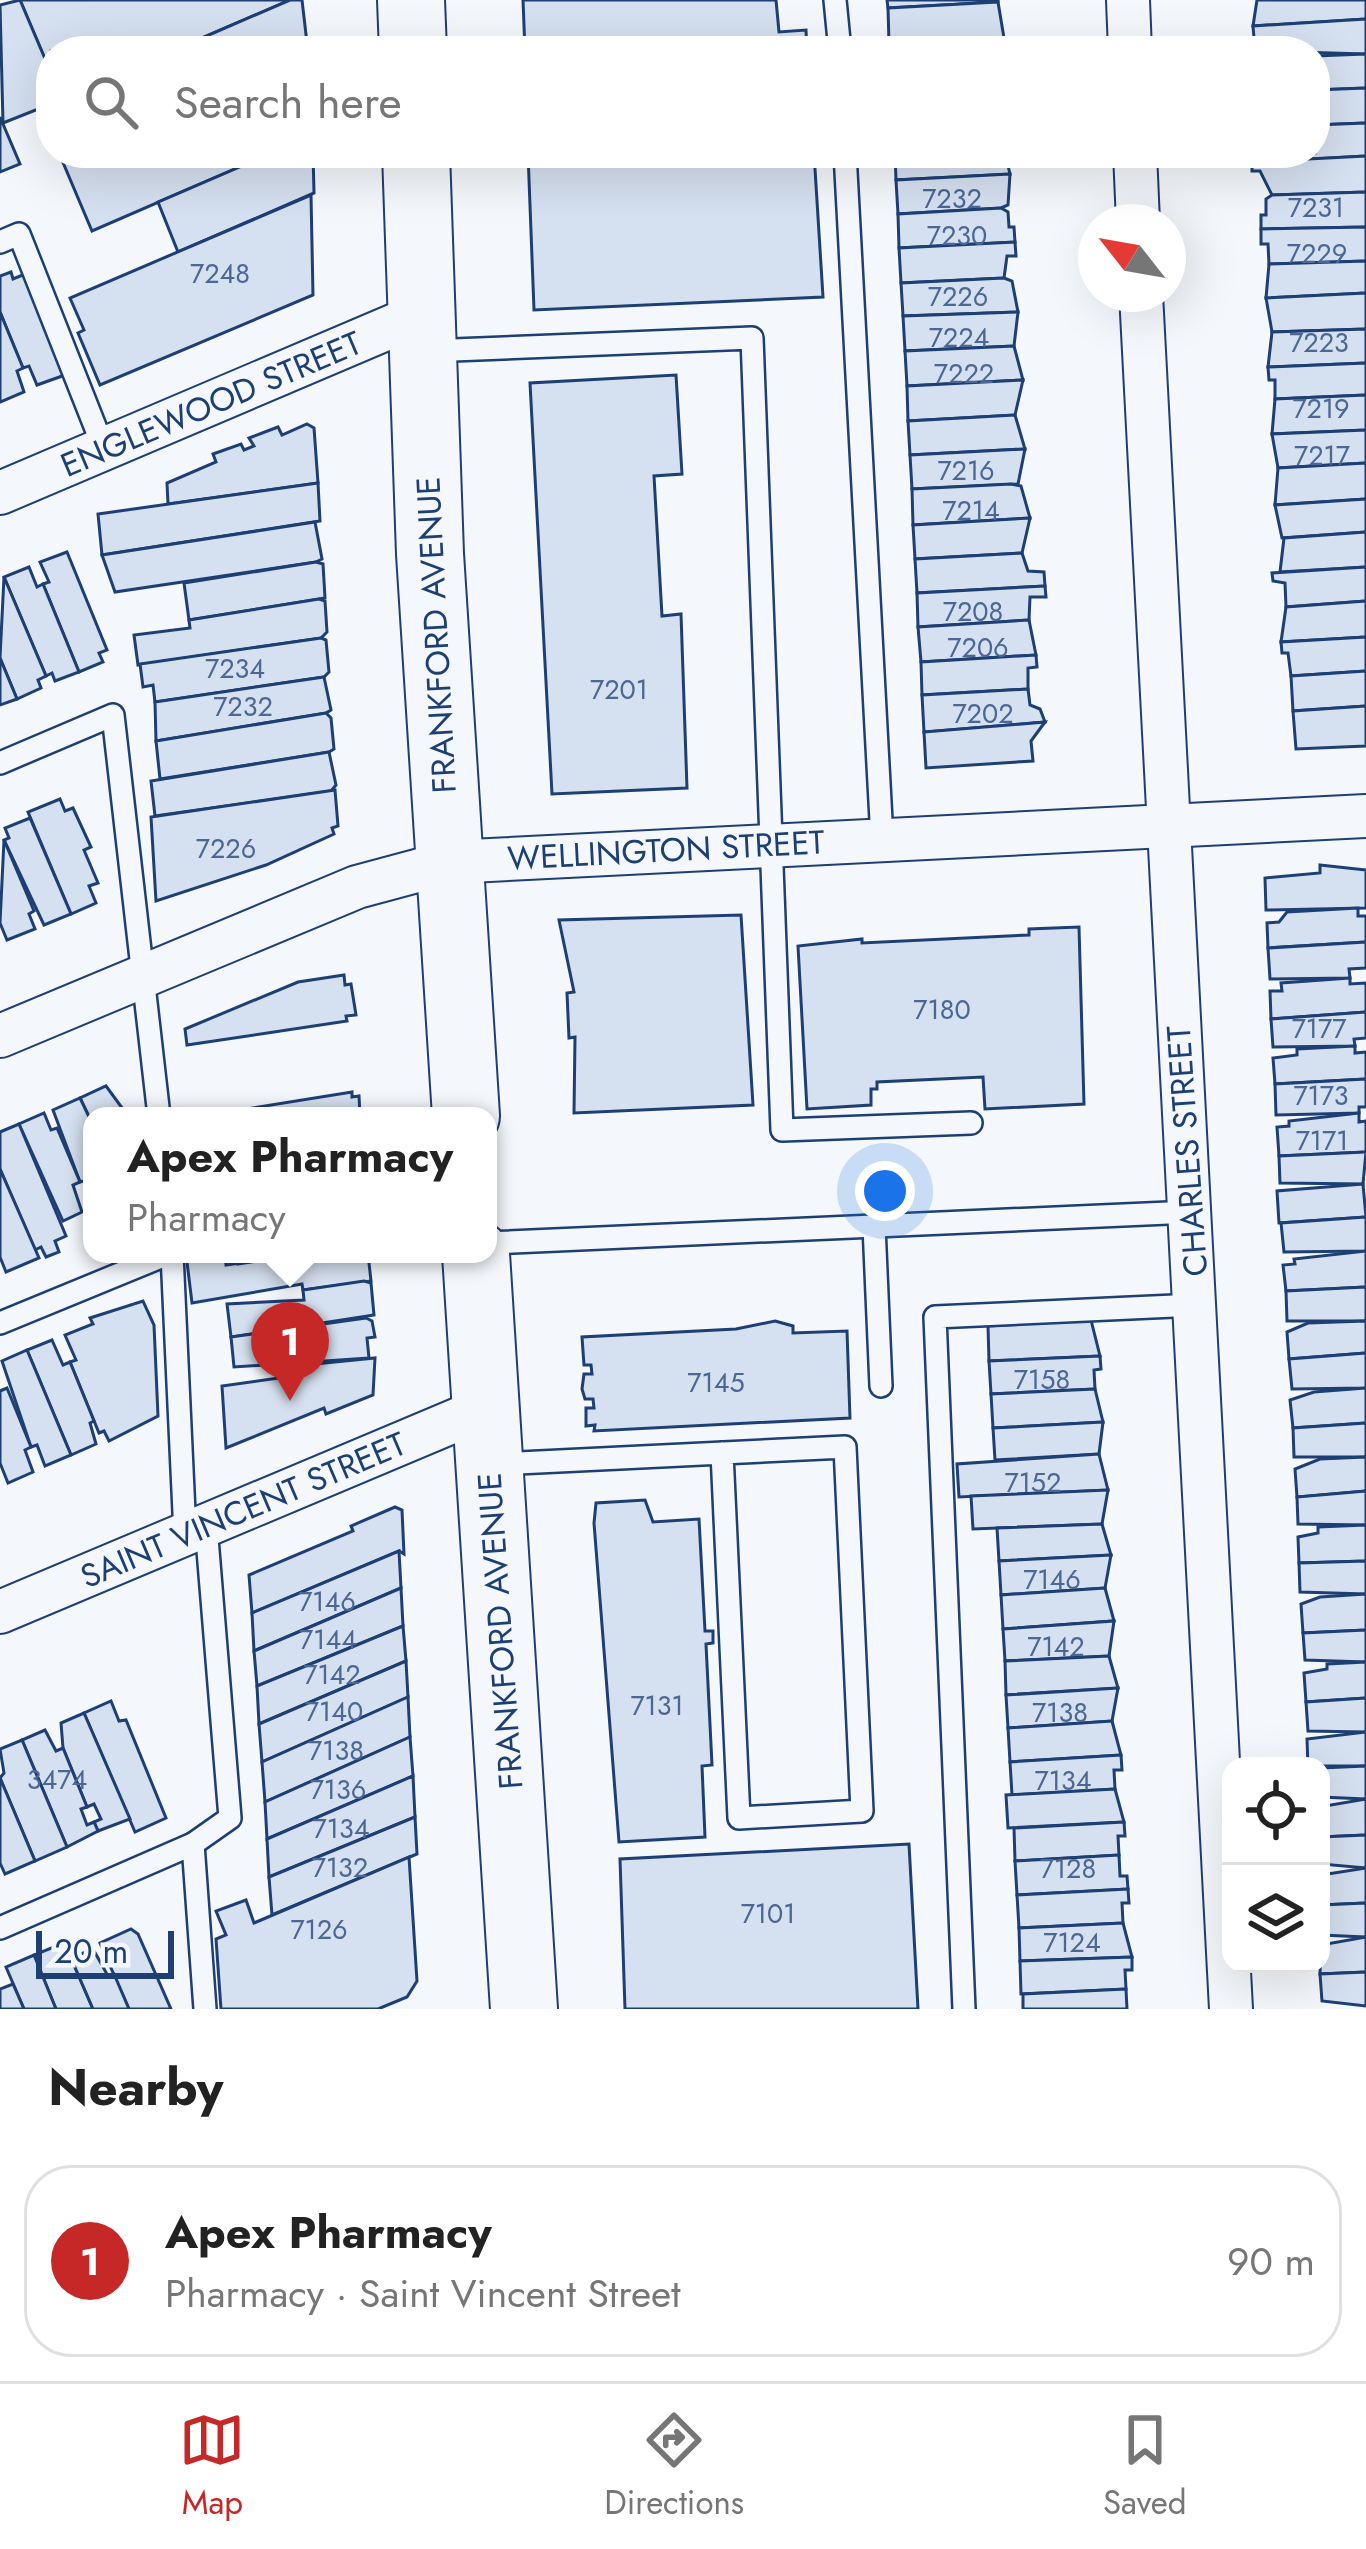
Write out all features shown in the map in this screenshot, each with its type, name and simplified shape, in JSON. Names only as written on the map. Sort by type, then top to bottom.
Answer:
[{"type":"main road","points":[[411,0],[412,36]]},
{"type":"main road","name":"FRANKFORD AVENUE","points":[[416,168],[465,1107]]},
{"type":"main road","name":"FRANKFORD AVENUE","points":[[477,1263],[524,2009]]},
{"type":"street","points":[[1128,0],[1129,36]]},
{"type":"street","points":[[1136,168],[1137,204]]},
{"type":"street","name":"CHARLES STREET","points":[[1142,312],[1165,824],[1191,1212],[1231,2009]]},
{"type":"street","name":"ENGLEWOOD STREET","points":[[0,493],[104,449],[422,333]]},
{"type":"street","name":"WELLINGTON STREET","points":[[0,1036],[357,887],[450,862],[1366,816]]},
{"type":"street","name":"SAINT VINCENT STREET","points":[[0,1612],[195,1530],[487,1436]]},
{"type":"lane","points":[[835,0],[839,36]]},
{"type":"lane","points":[[846,168],[882,839]]},
{"type":"lane","points":[[0,242],[19,234],[104,449]]},
{"type":"lane","points":[[422,333],[752,338],[782,1130],[971,1123]]},
{"type":"lane","points":[[0,763],[113,715],[158,1107]]},
{"type":"lane","points":[[497,1243],[1191,1212]]},
{"type":"lane","points":[[874,1226],[881,1386]]},
{"type":"lane","points":[[0,1323],[148,1263]]},
{"type":"lane","points":[[0,1928],[193,1844],[230,1818],[195,1530],[171,1263]]},
{"type":"lane","points":[[964,2009],[935,1317],[1196,1305]]},
{"type":"lane","points":[[487,1436],[722,1453],[845,1447],[862,1811],[739,1818],[722,1453]]},
{"type":"lane","points":[[193,1844],[205,2009]]},
{"type":"building","points":[[20,0],[290,0],[207,36],[36,38]]},
{"type":"building","points":[[20,0],[36,38],[36,110],[3,123],[0,5]]},
{"type":"building","points":[[290,0],[302,0],[306,36],[207,36]]},
{"type":"building","points":[[523,0],[776,0],[779,32],[806,30],[806,36],[524,36]]},
{"type":"building","points":[[887,0],[998,0],[998,2],[888,8]]},
{"type":"building","points":[[1257,0],[1366,0],[1366,19],[1253,26]]},
{"type":"building","points":[[998,2],[1004,36],[889,36],[888,8]]},
{"type":"building","points":[[1366,19],[1366,54],[1330,53],[1330,36],[1254,36],[1253,26]]},
{"type":"building","points":[[1366,54],[1366,88],[1330,89],[1330,55]]},
{"type":"building","points":[[1366,88],[1366,123],[1330,124],[1330,89]]},
{"type":"building","points":[[0,117],[20,164],[0,172]]},
{"type":"building","points":[[1366,123],[1366,156],[1330,158],[1330,124]]},
{"type":"building","points":[[1366,156],[1366,192],[1272,195],[1260,171],[1252,171],[1330,168],[1330,158]]},
{"type":"building","points":[[65,168],[237,168],[92,231]]},
{"type":"building","points":[[237,168],[313,168],[314,193],[178,252],[158,202]]},
{"type":"building","points":[[529,168],[815,168],[823,297],[534,310]]},
{"type":"building","points":[[896,168],[1009,168],[1010,174],[896,180]]},
{"type":"building","points":[[1010,174],[1008,205],[1001,208],[898,214],[896,180]]},
{"type":"building","points":[[1366,192],[1366,227],[1261,229],[1266,199],[1272,195]]},
{"type":"building","points":[[311,195],[313,295],[100,385],[78,333],[84,330],[70,298]]},
{"type":"building","points":[[1001,208],[1008,212],[1015,242],[899,248],[898,214]]},
{"type":"building","points":[[1366,227],[1366,261],[1269,264],[1268,244],[1261,244],[1261,229]]},
{"type":"building","points":[[1015,242],[1016,256],[1007,256],[1004,278],[901,283],[899,248]]},
{"type":"building","points":[[1366,261],[1366,293],[1266,298],[1269,264]]},
{"type":"building","points":[[11,272],[13,279],[25,274],[65,375],[37,385],[29,366],[23,368],[0,312],[0,276]]},
{"type":"building","points":[[1012,281],[1018,312],[903,316],[901,283]]},
{"type":"building","points":[[1366,293],[1366,329],[1272,332],[1266,298]]},
{"type":"building","points":[[0,312],[23,368],[17,371],[24,392],[0,402]]},
{"type":"building","points":[[1018,312],[1014,346],[905,351],[903,316]]},
{"type":"building","points":[[1366,329],[1366,363],[1268,367],[1272,332]]},
{"type":"building","points":[[1014,346],[1023,380],[907,386],[905,351]]},
{"type":"building","points":[[1366,363],[1366,395],[1275,399],[1275,380],[1269,380],[1268,367]]},
{"type":"building","points":[[676,375],[682,474],[654,476],[662,616],[681,614],[687,788],[552,794],[530,383]]},
{"type":"building","points":[[1023,380],[1015,415],[908,421],[907,386]]},
{"type":"building","points":[[1366,395],[1366,430],[1272,434],[1275,399]]},
{"type":"building","points":[[1015,415],[1025,449],[910,455],[908,421]]},
{"type":"building","points":[[307,424],[314,428],[318,483],[168,504],[167,483],[216,462],[213,454],[241,444],[244,450],[254,446],[249,438],[278,427],[282,435]]},
{"type":"building","points":[[1366,430],[1366,463],[1278,468],[1272,434]]},
{"type":"building","points":[[1025,449],[1018,484],[912,489],[910,455]]},
{"type":"building","points":[[1366,463],[1366,499],[1275,505],[1278,468]]},
{"type":"building","points":[[318,483],[320,521],[102,555],[98,514]]},
{"type":"building","points":[[1021,486],[1030,518],[913,525],[912,489]]},
{"type":"building","points":[[1366,499],[1366,532],[1282,538],[1275,505]]},
{"type":"building","points":[[1030,518],[1022,553],[915,559],[913,525]]},
{"type":"building","points":[[315,522],[322,559],[316,562],[115,592],[102,555]]},
{"type":"building","points":[[1366,532],[1366,567],[1280,572],[1284,538]]},
{"type":"building","points":[[67,552],[107,650],[99,653],[103,662],[79,672],[43,584],[49,582],[40,562]]},
{"type":"building","points":[[1022,553],[1028,571],[1044,572],[1045,586],[917,593],[915,559]]},
{"type":"building","points":[[323,564],[325,598],[189,620],[184,583]]},
{"type":"building","points":[[29,567],[37,587],[43,584],[79,672],[55,681],[52,673],[46,676],[4,577]]},
{"type":"building","points":[[1366,567],[1366,601],[1286,607],[1285,583],[1273,581],[1272,573]]},
{"type":"building","points":[[4,577],[46,676],[38,680],[41,688],[17,699],[0,658]]},
{"type":"building","points":[[1045,586],[1046,597],[1030,597],[1029,620],[918,627],[917,593]]},
{"type":"building","points":[[325,601],[327,632],[321,638],[138,665],[134,635],[190,628],[189,620]]},
{"type":"building","points":[[1366,601],[1366,637],[1281,642],[1286,607]]},
{"type":"building","points":[[1029,620],[1036,655],[921,662],[918,627]]},
{"type":"building","points":[[1366,637],[1366,671],[1291,676],[1288,653],[1282,653],[1281,642]]},
{"type":"building","points":[[326,640],[329,672],[324,677],[155,702],[153,685],[143,687],[140,664]]},
{"type":"building","points":[[1036,655],[1037,667],[1028,668],[1028,689],[922,695],[921,662]]},
{"type":"building","points":[[0,658],[17,699],[0,705]]},
{"type":"building","points":[[1366,671],[1366,706],[1293,711],[1291,676]]},
{"type":"building","points":[[324,677],[331,710],[326,713],[156,741],[155,702]]},
{"type":"building","points":[[1028,689],[1030,705],[1040,709],[1045,722],[924,732],[922,695]]},
{"type":"building","points":[[1366,706],[1366,746],[1296,749],[1293,711]]},
{"type":"building","points":[[326,713],[331,718],[334,749],[329,752],[160,779],[156,741]]},
{"type":"building","points":[[1045,722],[1031,741],[1033,761],[926,768],[924,732]]},
{"type":"building","points":[[329,752],[336,785],[331,791],[155,816],[151,781]]},
{"type":"building","points":[[335,790],[338,826],[332,828],[334,834],[266,865],[156,901],[151,817]]},
{"type":"building","points":[[60,799],[65,811],[73,808],[91,847],[84,850],[98,883],[89,886],[96,903],[71,914],[28,812]]},
{"type":"building","points":[[30,818],[71,914],[44,925],[4,840],[9,838],[5,828]]},
{"type":"building","points":[[4,840],[34,911],[29,914],[35,929],[7,940],[0,923]]},
{"type":"building","points":[[1320,865],[1366,870],[1366,908],[1266,910],[1265,878],[1320,873]]},
{"type":"building","points":[[1358,908],[1358,916],[1366,916],[1366,942],[1268,948],[1267,923],[1279,922],[1287,912]]},
{"type":"building","points":[[741,915],[753,1105],[574,1113],[575,1037],[569,1038],[567,993],[574,992],[559,920]]},
{"type":"building","points":[[1079,927],[1084,1104],[985,1109],[983,1077],[877,1082],[877,1089],[871,1089],[871,1105],[807,1109],[798,946],[862,939],[862,943],[1029,935],[1029,929]]},
{"type":"building","points":[[1366,942],[1366,968],[1349,969],[1350,978],[1270,979],[1268,948]]},
{"type":"building","points":[[344,975],[345,985],[351,984],[356,1015],[346,1016],[347,1021],[187,1045],[185,1029],[298,982]]},
{"type":"building","points":[[1350,978],[1350,984],[1366,983],[1366,1012],[1271,1019],[1270,991],[1282,991],[1281,983]]},
{"type":"building","points":[[1366,1012],[1366,1038],[1354,1039],[1355,1046],[1273,1047],[1271,1019]]},
{"type":"building","points":[[1355,1046],[1355,1053],[1366,1052],[1366,1079],[1275,1084],[1273,1058],[1297,1055],[1297,1049]]},
{"type":"building","points":[[1366,1079],[1366,1107],[1359,1107],[1359,1113],[1276,1115],[1275,1084]]},
{"type":"building","points":[[106,1086],[121,1107],[84,1107],[80,1098]]},
{"type":"building","points":[[352,1092],[352,1097],[359,1096],[360,1107],[259,1107]]},
{"type":"building","points":[[80,1098],[84,1107],[83,1181],[80,1182],[53,1110]]},
{"type":"building","points":[[44,1113],[51,1130],[57,1128],[80,1182],[73,1185],[82,1212],[63,1221],[19,1124]]},
{"type":"building","points":[[1359,1113],[1359,1122],[1366,1121],[1366,1152],[1279,1156],[1277,1127],[1289,1126],[1289,1121]]},
{"type":"building","points":[[19,1124],[66,1236],[55,1241],[59,1252],[46,1257],[41,1247],[35,1250],[0,1169],[0,1132]]},
{"type":"building","points":[[1366,1152],[1363,1184],[1280,1183],[1279,1156]]},
{"type":"building","points":[[0,1169],[39,1258],[6,1272],[0,1257]]},
{"type":"building","points":[[1363,1184],[1366,1217],[1279,1223],[1277,1191]]},
{"type":"building","points":[[1366,1217],[1366,1251],[1284,1252],[1281,1223]]},
{"type":"building","points":[[1366,1251],[1366,1287],[1286,1291],[1283,1265],[1295,1264],[1294,1259]]},
{"type":"building","points":[[187,1263],[369,1263],[371,1281],[303,1290],[302,1284],[192,1303]]},
{"type":"building","points":[[371,1283],[374,1315],[231,1337],[227,1304],[304,1300],[303,1290]]},
{"type":"building","points":[[1366,1287],[1366,1321],[1287,1321],[1286,1291]]},
{"type":"building","points":[[143,1301],[154,1325],[158,1416],[109,1441],[104,1431],[99,1433],[70,1362],[76,1360],[65,1335],[93,1324],[90,1318]]},
{"type":"building","points":[[366,1318],[372,1321],[375,1337],[367,1338],[369,1358],[234,1367],[231,1337]]},
{"type":"building","points":[[1091,1320],[1100,1356],[989,1361],[988,1326]]},
{"type":"building","points":[[775,1321],[793,1326],[793,1333],[847,1331],[850,1418],[594,1431],[595,1425],[586,1426],[586,1408],[594,1408],[593,1399],[585,1399],[582,1389],[584,1374],[592,1374],[591,1365],[584,1365],[582,1337],[736,1329]]},
{"type":"building","points":[[1366,1321],[1366,1353],[1289,1359],[1287,1332],[1308,1323]]},
{"type":"building","points":[[52,1340],[63,1365],[70,1362],[94,1421],[90,1423],[96,1444],[71,1455],[27,1350]]},
{"type":"building","points":[[27,1350],[71,1455],[45,1466],[37,1445],[31,1447],[2,1361]]},
{"type":"building","points":[[1366,1353],[1366,1388],[1292,1389],[1289,1359]]},
{"type":"building","points":[[1100,1356],[1101,1369],[1094,1370],[1095,1389],[991,1394],[989,1361]]},
{"type":"building","points":[[375,1358],[373,1395],[326,1414],[324,1408],[226,1448],[222,1386],[286,1377],[285,1367]]},
{"type":"building","points":[[7,1388],[31,1447],[25,1450],[33,1472],[8,1483],[0,1463],[0,1391]]},
{"type":"building","points":[[1366,1388],[1366,1423],[1293,1428],[1290,1400],[1314,1392]]},
{"type":"building","points":[[1095,1389],[1103,1422],[993,1428],[991,1394]]},
{"type":"building","points":[[1103,1422],[1099,1454],[995,1460],[993,1428]]},
{"type":"building","points":[[1366,1423],[1366,1457],[1294,1457],[1293,1428]]},
{"type":"building","points":[[1099,1454],[1108,1490],[959,1497],[957,1464]]},
{"type":"building","points":[[1366,1457],[1366,1491],[1297,1497],[1295,1469],[1320,1459]]},
{"type":"building","points":[[1108,1490],[1102,1524],[973,1529],[971,1496]]},
{"type":"building","points":[[1366,1491],[1366,1525],[1298,1524],[1297,1497]]},
{"type":"building","points":[[645,1500],[653,1522],[699,1519],[705,1631],[713,1631],[713,1643],[706,1644],[712,1765],[702,1766],[705,1837],[619,1842],[594,1523],[596,1503]]},
{"type":"building","points":[[395,1507],[402,1510],[404,1554],[399,1551],[252,1613],[249,1575],[353,1531],[351,1526]]},
{"type":"building","points":[[1102,1524],[1111,1555],[999,1561],[997,1528]]},
{"type":"building","points":[[1366,1525],[1366,1561],[1299,1563],[1298,1537],[1318,1533],[1318,1527]]},
{"type":"building","points":[[399,1551],[401,1588],[254,1651],[252,1613]]},
{"type":"building","points":[[1111,1555],[1105,1588],[1001,1595],[999,1561]]},
{"type":"building","points":[[1366,1561],[1366,1594],[1300,1592],[1299,1563]]},
{"type":"building","points":[[401,1588],[403,1626],[257,1686],[254,1651]]},
{"type":"building","points":[[1105,1588],[1114,1621],[1003,1629],[1001,1595]]},
{"type":"building","points":[[1366,1594],[1366,1630],[1303,1633],[1301,1604],[1320,1597]]},
{"type":"building","points":[[1114,1621],[1109,1656],[1005,1661],[1003,1629]]},
{"type":"building","points":[[403,1626],[406,1661],[259,1724],[257,1686]]},
{"type":"building","points":[[1366,1630],[1366,1662],[1305,1660],[1303,1633]]},
{"type":"building","points":[[1109,1656],[1118,1688],[1006,1695],[1005,1661]]},
{"type":"building","points":[[406,1661],[408,1697],[262,1762],[259,1724]]},
{"type":"building","points":[[1366,1662],[1366,1698],[1306,1702],[1304,1673],[1327,1669],[1327,1664]]},
{"type":"building","points":[[1118,1688],[1112,1721],[1008,1728],[1006,1695]]},
{"type":"building","points":[[408,1697],[410,1737],[265,1802],[262,1762]]},
{"type":"building","points":[[1366,1698],[1366,1732],[1308,1731],[1306,1702]]},
{"type":"building","points":[[111,1701],[119,1721],[126,1720],[166,1818],[135,1832],[84,1713]]},
{"type":"building","points":[[84,1713],[130,1819],[98,1831],[94,1822],[101,1819],[94,1804],[87,1807],[63,1748],[61,1723]]},
{"type":"building","points":[[1112,1721],[1121,1755],[1010,1762],[1008,1728]]},
{"type":"building","points":[[45,1730],[56,1751],[63,1748],[87,1807],[81,1809],[87,1825],[94,1822],[98,1831],[67,1847],[22,1740]]},
{"type":"building","points":[[1366,1732],[1366,1766],[1330,1766],[1330,1757],[1308,1757],[1307,1739]]},
{"type":"building","points":[[410,1737],[413,1776],[267,1839],[265,1802]]},
{"type":"building","points":[[22,1740],[67,1847],[35,1861],[0,1778],[4,1773],[0,1749]]},
{"type":"building","points":[[1121,1755],[1122,1770],[1114,1770],[1115,1789],[1012,1795],[1010,1762]]},
{"type":"building","points":[[1366,1766],[1366,1799],[1330,1797],[1330,1768]]},
{"type":"building","points":[[413,1776],[415,1817],[269,1877],[267,1839]]},
{"type":"building","points":[[0,1778],[35,1861],[5,1874],[0,1863]]},
{"type":"building","points":[[1115,1789],[1124,1822],[1008,1828],[1006,1795]]},
{"type":"building","points":[[1366,1799],[1366,1835],[1330,1837],[1330,1805]]},
{"type":"building","points":[[415,1817],[417,1854],[272,1915],[269,1877]]},
{"type":"building","points":[[1124,1822],[1125,1836],[1118,1836],[1119,1855],[1015,1861],[1014,1828]]},
{"type":"building","points":[[1366,1835],[1366,1868],[1330,1865],[1330,1837]]},
{"type":"building","points":[[909,1844],[918,2009],[625,2009],[620,1859]]},
{"type":"building","points":[[1119,1855],[1120,1876],[1127,1876],[1128,1889],[1017,1895],[1015,1861]]},
{"type":"building","points":[[409,1857],[417,1981],[407,1997],[378,2009],[221,2009],[216,1939],[226,1935],[216,1911],[246,1900],[254,1923]]},
{"type":"building","points":[[1366,1868],[1366,1903],[1330,1905],[1330,1874]]},
{"type":"building","points":[[1128,1889],[1129,1903],[1122,1903],[1123,1923],[1019,1928],[1017,1895]]},
{"type":"building","points":[[1366,1903],[1366,1937],[1330,1935],[1330,1905]]},
{"type":"building","points":[[1123,1923],[1132,1957],[1020,1961],[1019,1928]]},
{"type":"building","points":[[131,1929],[138,1934],[171,2009],[129,2009],[100,1943]]},
{"type":"building","points":[[1366,1937],[1366,1972],[1320,1974],[1330,1973],[1330,1943]]},
{"type":"building","points":[[61,1944],[93,2009],[56,2009],[34,1955]]},
{"type":"building","points":[[93,1949],[108,1976],[114,1974],[129,2009],[93,2009],[71,1958]]},
{"type":"building","points":[[34,1955],[56,2009],[24,2009],[6,1967]]},
{"type":"building","points":[[1132,1957],[1132,1970],[1125,1970],[1126,1989],[1021,1994],[1020,1961]]},
{"type":"building","points":[[1366,1972],[1366,2006],[1322,2001],[1320,1974]]},
{"type":"building","points":[[13,1984],[24,2009],[0,2009],[0,1989]]},
{"type":"building","points":[[1126,1989],[1127,2009],[1023,2009],[1023,1994]]},
{"type":"place","name":"Apex Pharmacy","points":[[290,1401]]}]
